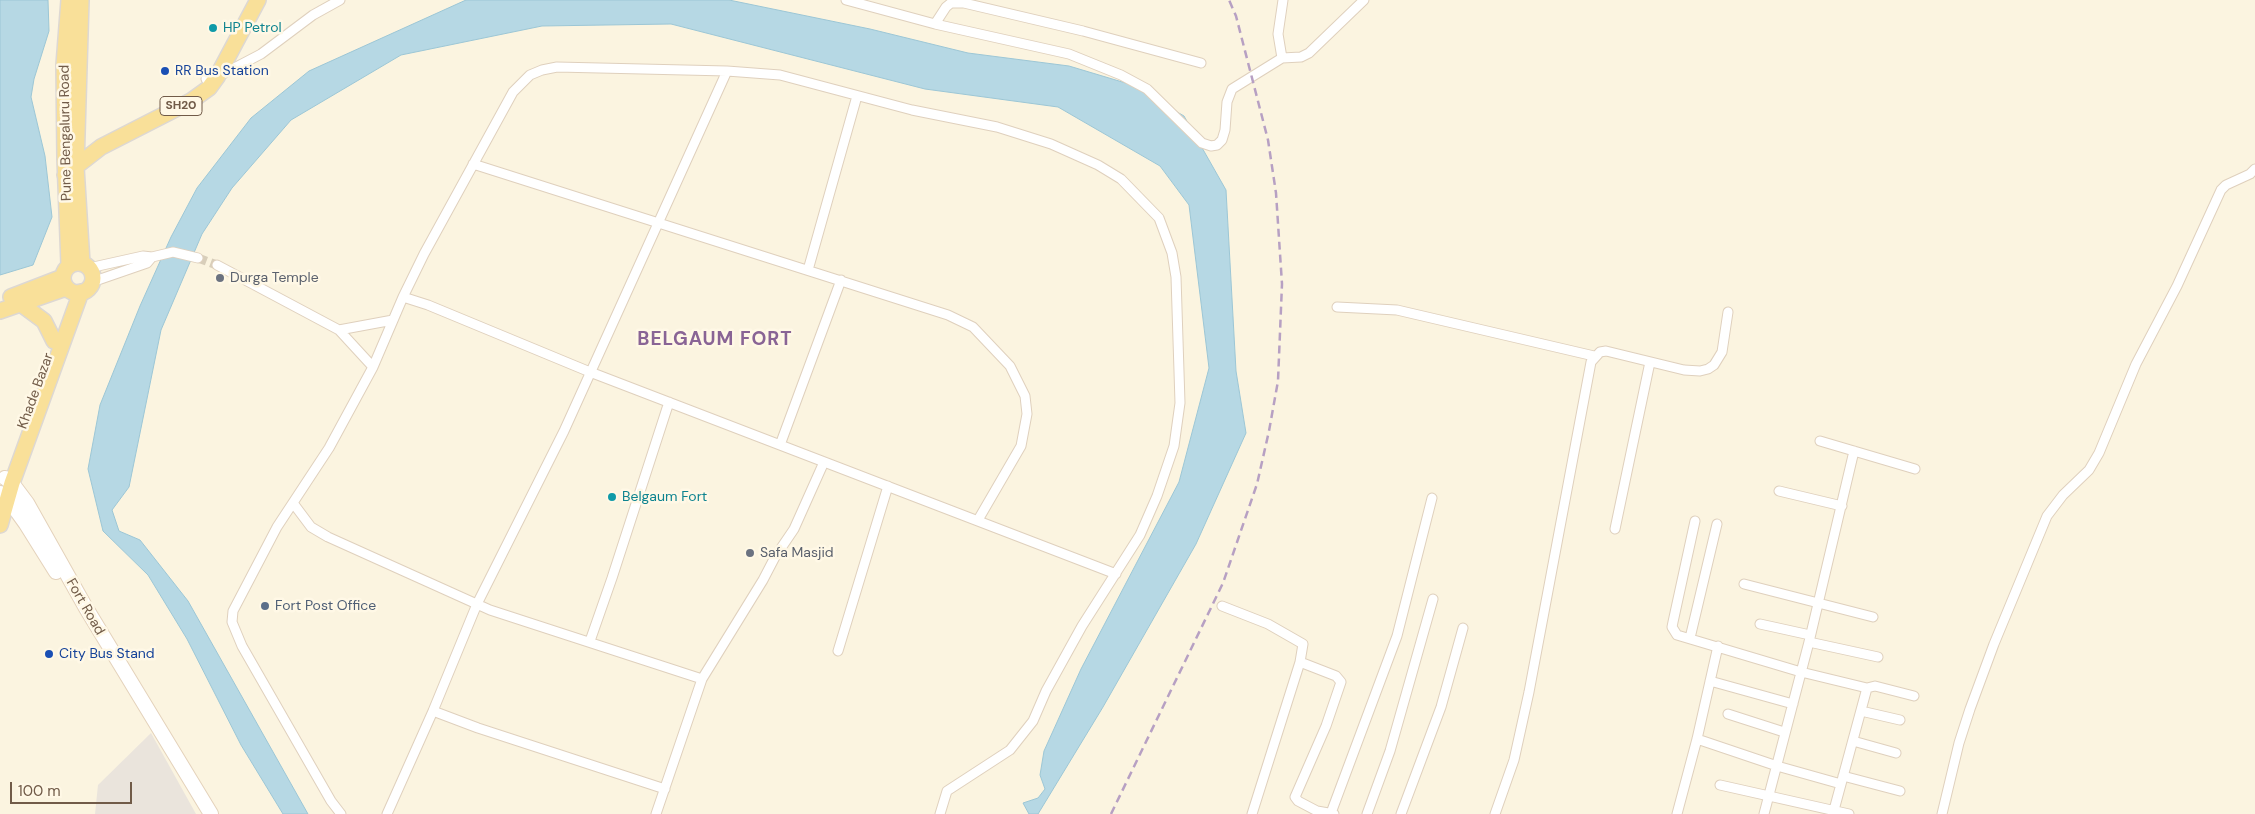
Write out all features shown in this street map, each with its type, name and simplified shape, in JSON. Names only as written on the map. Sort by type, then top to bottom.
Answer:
[{"type":"main road","name":"Pune Bengaluru Road","points":[[69,0],[64,65],[77,278]]},
{"type":"main road","name":"Pune Bengaluru Road","points":[[71,163],[80,0]]},
{"type":"main road","name":"SH20","points":[[212,78],[249,0]]},
{"type":"main road","name":"SH20","points":[[71,163],[102,136],[181,97],[212,78],[258,0]]},
{"type":"main road","points":[[0,301],[77,278]]},
{"type":"main road","points":[[0,311],[21,304],[77,278]]},
{"type":"main road","points":[[0,525],[5,489],[77,278]]},
{"type":"main road","name":"Khade Bazar","points":[[5,489],[77,278]]},
{"type":"main road","points":[[21,304],[44,321],[54,341]]},
{"type":"main road","name":"Fort Road","points":[[5,489],[27,503],[203,814]]},
{"type":"main road","name":"Fort Road","points":[[137,700],[211,814]]},
{"type":"street","points":[[313,14],[322,0]]},
{"type":"street","points":[[212,78],[261,54],[313,14],[340,0]]},
{"type":"street","points":[[846,0],[935,24],[1069,54],[1121,75],[1147,89],[1202,143],[1211,146],[1218,145],[1222,140],[1225,130],[1226,102],[1232,89],[1282,58],[1301,57],[1309,54],[1364,0]]},
{"type":"street","points":[[1282,58],[1278,34],[1284,0]]},
{"type":"street","points":[[935,24],[946,7],[951,4],[964,3],[1083,31],[1201,63]]},
{"type":"street","points":[[341,814],[242,646],[232,622],[233,611],[245,585],[293,503],[329,448],[373,367],[403,296],[473,164],[519,84],[530,75],[556,67],[727,71],[780,75],[912,110],[998,127],[1051,144],[1098,166],[1121,180],[1159,218],[1172,253],[1176,277],[1180,403],[1174,446],[1157,496],[1140,536],[1082,626],[1046,691],[1033,721],[1010,750],[947,790],[940,814]]},
{"type":"street","points":[[387,814],[433,711],[477,604],[564,431],[727,71]]},
{"type":"street","points":[[808,270],[857,96]]},
{"type":"street","points":[[473,164],[841,280],[962,320],[974,327],[994,348],[1018,379],[1024,396],[1027,414],[1025,433],[1021,446],[978,520]]},
{"type":"street","points":[[1942,814],[1959,743],[1970,708],[1994,644],[2047,516],[2062,495],[2089,470],[2099,453],[2136,364],[2177,286],[2221,190],[2226,185],[2250,174],[2255,169]]},
{"type":"street","points":[[77,278],[144,256],[152,257],[173,252],[196,257]]},
{"type":"street","points":[[77,278],[147,263],[152,257]]},
{"type":"street","points":[[217,265],[339,330],[373,367]]},
{"type":"street","points":[[780,445],[841,280]]},
{"type":"street","points":[[403,296],[590,372],[1116,574]]},
{"type":"street","points":[[1337,307],[1397,310],[1594,356],[1606,351],[1684,370],[1700,372],[1714,365],[1722,352],[1728,312]]},
{"type":"street","points":[[339,330],[393,320]]},
{"type":"street","points":[[1495,814],[1514,760],[1529,692],[1588,370],[1594,356]]},
{"type":"street","points":[[1615,529],[1650,362]]},
{"type":"street","points":[[590,640],[669,402]]},
{"type":"street","points":[[1820,441],[1915,469]]},
{"type":"street","points":[[1764,814],[1784,732],[1810,639],[1854,451]]},
{"type":"street","points":[[656,814],[702,679],[775,557],[794,529],[824,462]]},
{"type":"street","points":[[838,651],[888,486]]},
{"type":"street","points":[[1779,491],[1842,506]]},
{"type":"street","points":[[1300,662],[1336,676],[1341,682],[1326,726],[1295,797],[1298,802],[1316,812],[1332,813],[1397,636],[1432,498]]},
{"type":"street","points":[[293,503],[311,527],[328,537],[490,610],[590,640],[702,679]]},
{"type":"street","points":[[1695,521],[1672,627],[1677,635],[1801,672],[1867,688],[1875,686],[1914,696]]},
{"type":"street","points":[[1690,638],[1717,524]]},
{"type":"street","points":[[1744,584],[1873,617]]},
{"type":"street","points":[[1367,814],[1390,750],[1433,599]]},
{"type":"street","points":[[1222,606],[1268,624],[1302,642],[1304,648],[1252,814]]},
{"type":"street","points":[[1760,624],[1878,657]]},
{"type":"street","points":[[1402,814],[1441,707],[1463,628]]},
{"type":"street","points":[[1677,814],[1697,739],[1718,646]]},
{"type":"street","points":[[1710,682],[1793,704]]},
{"type":"street","points":[[1834,810],[1867,688]]},
{"type":"street","points":[[433,711],[478,728],[665,790]]},
{"type":"street","points":[[1861,711],[1900,720]]},
{"type":"street","points":[[1728,714],[1784,732]]},
{"type":"street","points":[[1697,739],[1777,766],[1900,791]]},
{"type":"street","points":[[1853,741],[1896,753]]},
{"type":"street","points":[[1720,785],[1849,814]]},
{"type":"shaded area","points":[[151,733],[196,814],[95,814],[98,785]]},
{"type":"water","points":[[0,0],[48,0],[49,31],[34,79],[31,97],[45,156],[52,217],[33,265],[0,275]]},
{"type":"water","points":[[466,0],[729,0],[870,29],[968,53],[1069,66],[1129,84],[1184,116],[1226,190],[1236,371],[1246,433],[1196,544],[1103,707],[1038,814],[1029,814],[1023,803],[1038,798],[1045,789],[1040,775],[1044,751],[1081,669],[1179,482],[1209,368],[1189,205],[1160,166],[1058,107],[925,89],[671,24],[542,26],[401,55],[291,120],[232,188],[202,234],[161,330],[129,487],[112,510],[119,531],[140,540],[188,601],[308,814],[283,814],[241,745],[187,639],[148,575],[103,531],[88,469],[100,405],[140,306],[171,237],[197,188],[251,118],[309,71]]},
{"type":"tunnel","points":[[198,258],[217,265]]},
{"type":"railway","points":[[1111,814],[1223,583],[1257,484],[1278,381],[1282,284],[1276,193],[1268,140],[1236,16],[1229,0]]},
{"type":"place","name":"HP Petrol","points":[[213,28]]},
{"type":"place","name":"RR Bus Station","points":[[165,71]]},
{"type":"place","name":"Durga Temple","points":[[220,278]]},
{"type":"place","name":"Belgaum Fort","points":[[612,497]]},
{"type":"place","name":"Safa Masjid","points":[[750,553]]},
{"type":"place","name":"Fort Post Office","points":[[265,606]]},
{"type":"place","name":"City Bus Stand","points":[[49,654]]},
{"type":"district","name":"BELGAUM FORT","points":[[715,340]]}]
